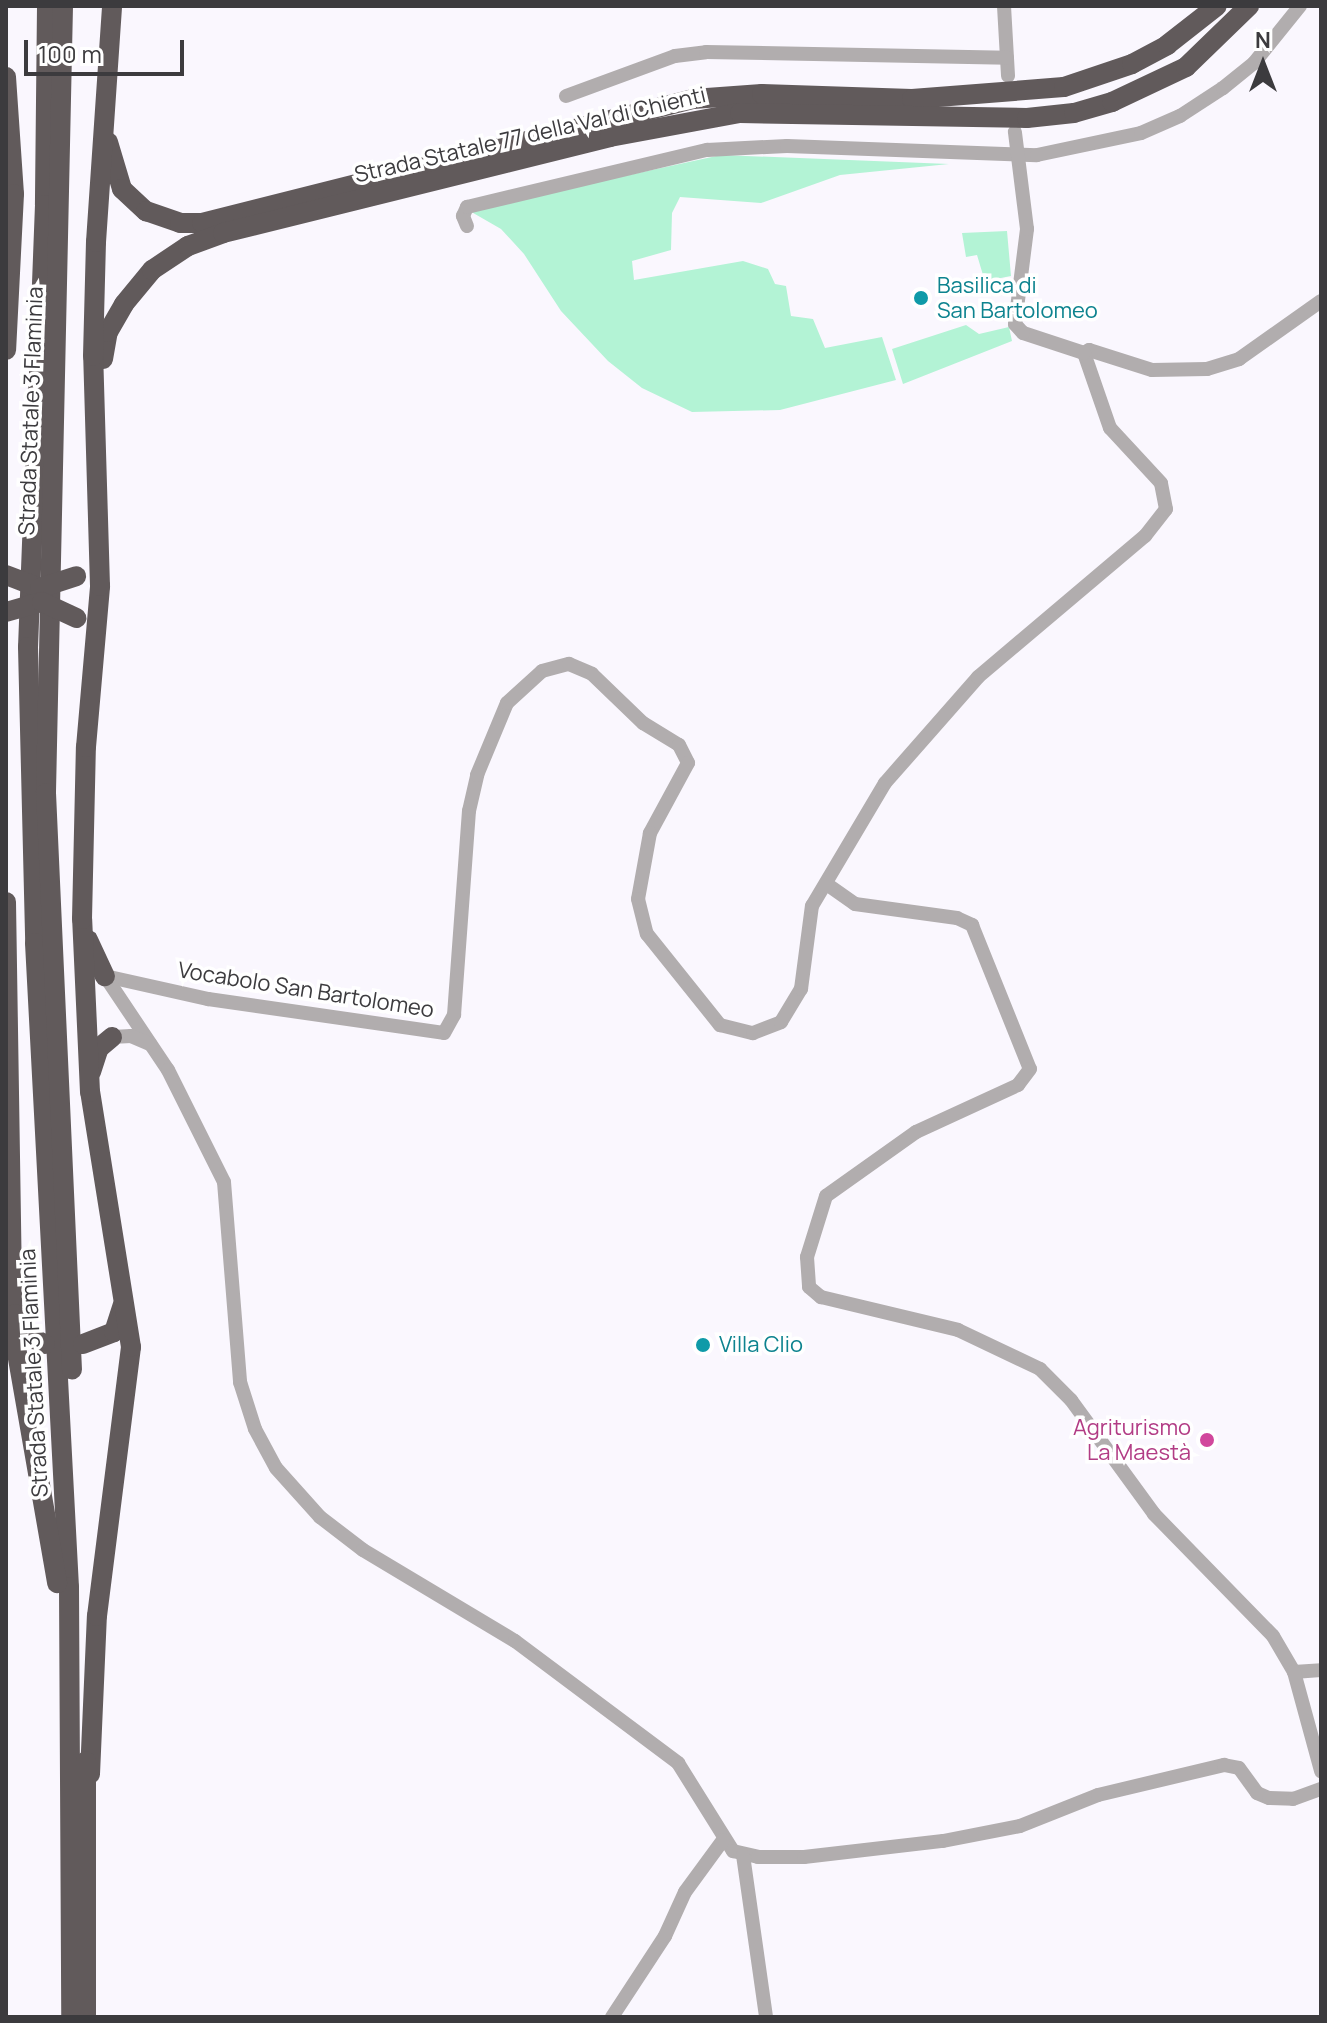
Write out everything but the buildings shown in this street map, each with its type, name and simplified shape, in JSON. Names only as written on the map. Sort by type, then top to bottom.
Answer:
[{"type":"highway","name":"Strada Statale 3 Flaminia","points":[[47,6],[45,205],[28,647],[35,943],[80,1814],[71,2017]]},
{"type":"highway","name":"Strada Statale 3 Flaminia","points":[[63,6],[46,793],[86,2017]]},
{"type":"highway","points":[[80,1814],[97,1616],[129,1373],[131,1327],[90,1092],[82,919],[94,644],[100,586],[96,531],[96,242],[112,6]]},
{"type":"highway","name":"Strada Statale 77 della Val di Chienti","points":[[105,126],[122,189],[146,211],[180,223],[202,223],[693,99],[762,94],[912,99],[1064,87],[1132,64],[1217,6]]},
{"type":"highway","name":"Strada Statale 77 della Val di Chienti","points":[[97,386],[108,332],[124,304],[152,270],[188,246],[223,233],[610,137],[727,115],[1027,118],[1074,113],[1138,92],[1186,67],[1249,6]]},
{"type":"highway","points":[[6,77],[14,194],[6,350]]},
{"type":"highway","points":[[6,575],[40,588],[76,576],[93,551],[96,531]]},
{"type":"highway","points":[[6,612],[42,602],[77,618],[94,644]]},
{"type":"highway","points":[[6,902],[13,1310],[21,1388],[56,1571],[64,1751],[80,1814]]},
{"type":"highway","points":[[82,919],[105,976]]},
{"type":"highway","points":[[90,1092],[94,1057],[112,1037]]},
{"type":"highway","points":[[83,1344],[104,1339],[118,1328],[124,1290]]},
{"type":"highway","points":[[13,1310],[27,1333],[45,1344]]},
{"type":"street","points":[[1004,6],[1008,76]]},
{"type":"street","points":[[467,226],[463,216],[467,207],[707,150],[787,146],[1018,155],[1086,147],[1180,116],[1254,63],[1300,6]]},
{"type":"street","points":[[566,96],[675,56],[706,52],[1007,58]]},
{"type":"street","points":[[1015,132],[1027,229],[1015,324],[1023,333],[1084,353],[1089,350],[1152,370],[1207,369],[1239,359],[1321,301]]},
{"type":"street","name":"Vocabolo San Bartolomeo","points":[[105,976],[208,999],[444,1033],[454,1015],[469,811],[477,775],[507,703],[520,687],[554,665],[569,664],[592,674],[625,708],[685,753],[684,773],[650,833],[638,899],[647,934],[711,1018],[749,1034],[767,1030],[786,1016],[803,982],[809,912],[828,885],[842,848],[885,783],[978,677],[1145,536],[1166,509],[1161,483],[1110,428],[1084,353]]},
{"type":"street","points":[[828,885],[855,904],[957,918],[972,925],[1030,1069],[1018,1085],[916,1132],[826,1196],[807,1257],[809,1287],[821,1297],[958,1330],[1040,1369],[1071,1400],[1154,1514],[1273,1636],[1294,1672],[1321,1771]]},
{"type":"street","points":[[105,976],[153,1047],[224,1182],[240,1382],[255,1429],[276,1468],[320,1517],[363,1550],[515,1641],[678,1763],[708,1807],[723,1840],[743,1855],[883,1851],[1014,1828],[1098,1795],[1224,1765],[1239,1768],[1257,1793],[1269,1798],[1293,1799],[1321,1789]]},
{"type":"street","points":[[112,1037],[122,1020],[120,1000]]},
{"type":"street","points":[[112,1037],[131,1036],[153,1047]]},
{"type":"street","points":[[1294,1672],[1321,1670]]},
{"type":"street","points":[[612,2017],[665,1936],[685,1892],[723,1840]]},
{"type":"street","points":[[743,1855],[766,2017]]},
{"type":"green space","points":[[721,155],[949,164],[840,175],[761,203],[680,197],[672,213],[671,250],[632,261],[634,280],[743,261],[768,269],[775,284],[786,286],[791,316],[813,319],[825,348],[882,337],[896,380],[780,410],[692,412],[642,388],[608,361],[561,311],[524,254],[501,229],[468,210]]},
{"type":"green space","points":[[1007,231],[1011,276],[991,280],[983,275],[977,255],[966,257],[962,233]]},
{"type":"green space","points":[[966,325],[979,334],[1009,327],[1012,341],[903,384],[892,349]]},
{"type":"place","name":"Basilica di San Bartolomeo","points":[[921,298]]},
{"type":"place","name":"Villa Clio","points":[[703,1345]]},
{"type":"place","name":"Agriturismo La Maestà","points":[[1207,1440]]}]
